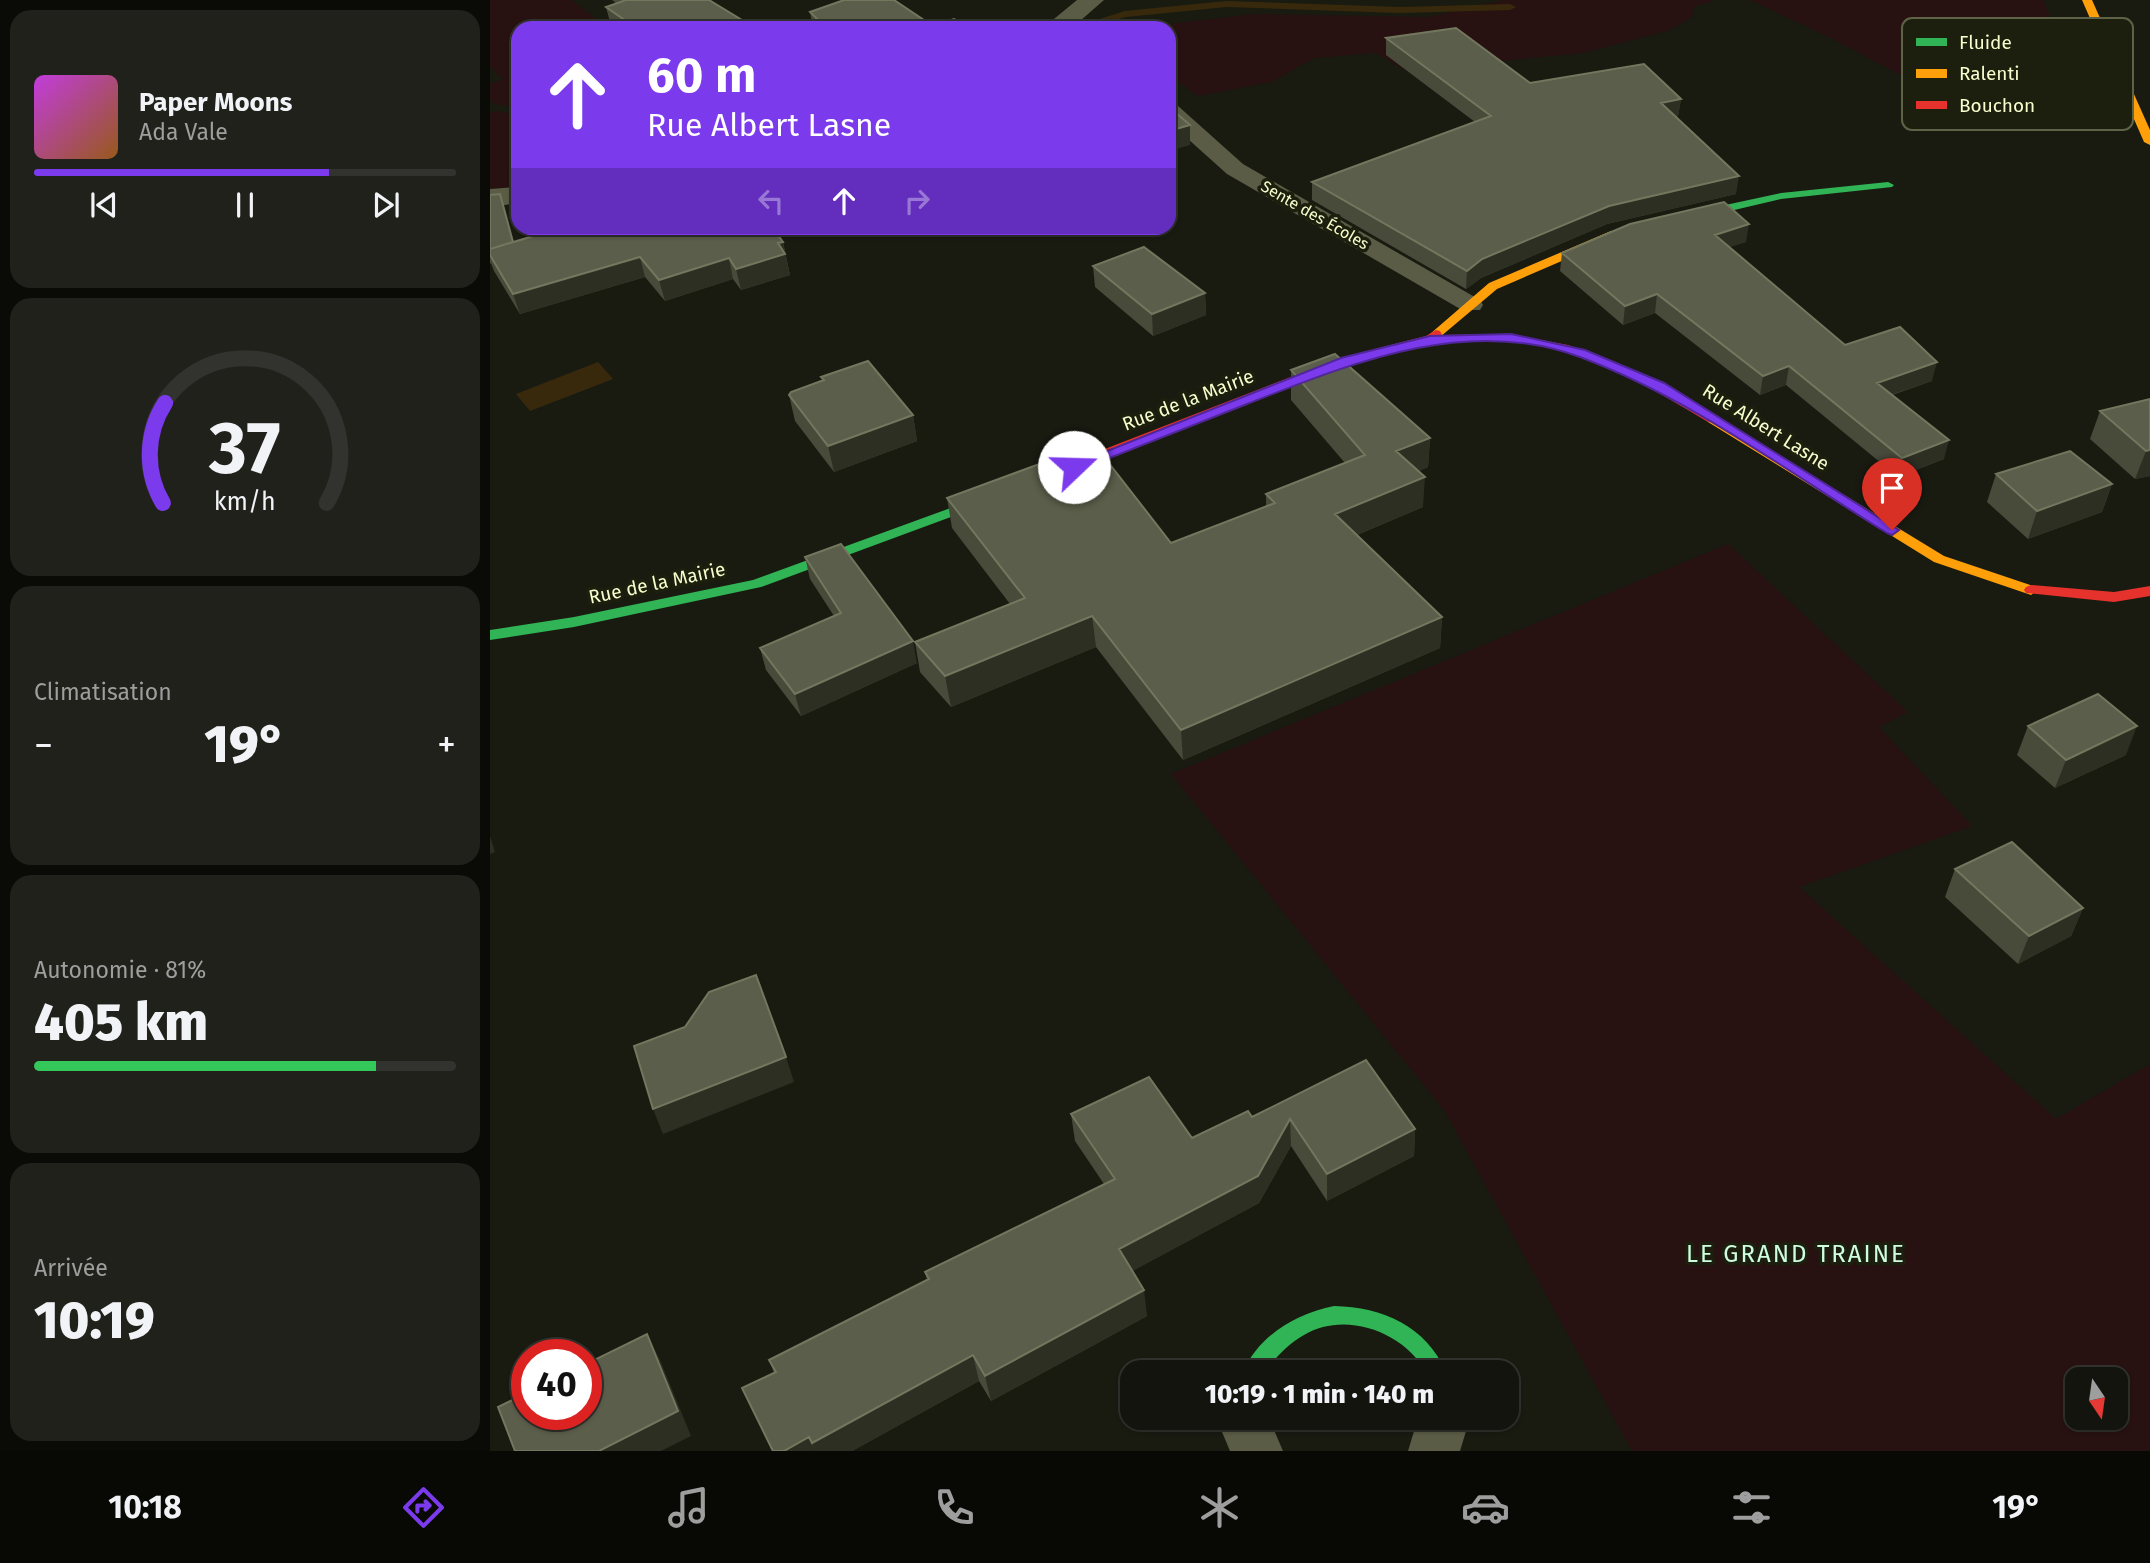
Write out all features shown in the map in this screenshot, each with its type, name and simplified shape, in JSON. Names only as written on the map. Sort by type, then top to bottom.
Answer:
[{"type":"street","points":[[1068,21],[1092,0]]},
{"type":"street","points":[[2087,0],[2095,18]]},
{"type":"street","points":[[2133,104],[2150,142]]},
{"type":"street","points":[[1659,223],[1781,196],[1888,185]]},
{"type":"street","points":[[490,198],[511,196]]},
{"type":"street","name":"Rue de la Mairie","points":[[1035,481],[1346,361],[1430,340],[1493,286],[1632,229]]},
{"type":"street","name":"Rue Albert Lasne","points":[[1430,340],[1511,338],[1581,353],[1659,386],[1939,559],[2031,590],[2114,597],[2150,591]]},
{"type":"street","name":"Rue de la Mairie","points":[[490,635],[574,622],[756,584],[1010,490]]},
{"type":"street","points":[[1260,1360],[1270,1344],[1296,1325],[1326,1315],[1358,1314],[1389,1324],[1415,1341],[1428,1360]]},
{"type":"street","points":[[1248,1430],[1257,1451]]},
{"type":"street","points":[[1434,1451],[1440,1430]]},
{"type":"lane","name":"Sente des Écoles","points":[[1176,116],[1235,169],[1471,305]]},
{"type":"shaded area","points":[[490,0],[572,0],[598,21],[511,21],[511,107],[495,104],[490,99],[490,84],[503,79],[490,67]]},
{"type":"shaded area","points":[[1504,0],[1716,0],[1695,6],[1692,17],[1670,30],[1583,53],[1490,62],[1412,74],[1376,53],[1314,58],[1272,82],[1198,96],[1176,80],[1176,23],[1255,14],[1429,17]]},
{"type":"shaded area","points":[[1750,0],[2044,0],[2050,18],[1902,18],[1902,76],[1831,38]]},
{"type":"shaded area","points":[[490,112],[511,114],[511,187],[490,189]]},
{"type":"shaded area","points":[[598,362],[613,379],[530,411],[516,394]]},
{"type":"shaded area","points":[[1728,544],[1908,712],[1879,727],[1972,826],[1799,887],[2056,1119],[2150,1064],[2150,1451],[1632,1451],[1444,1110],[1171,774]]},
{"type":"building","points":[[626,0],[709,0],[744,21],[626,21],[606,7]]},
{"type":"building","points":[[844,0],[894,0],[926,21],[819,21],[810,12]]},
{"type":"building","points":[[1456,28],[1530,83],[1644,64],[1681,99],[1661,103],[1739,176],[1609,206],[1482,259],[1467,271],[1312,182],[1491,116],[1386,38]]},
{"type":"building","points":[[1176,113],[1190,125],[1176,129]]},
{"type":"building","points":[[500,194],[513,242],[490,249],[490,195]]},
{"type":"building","points":[[1724,202],[1749,224],[1715,235],[1845,345],[1900,327],[1937,362],[1877,383],[1949,440],[1902,458],[1789,366],[1763,376],[1657,294],[1625,306],[1562,253],[1630,224]]},
{"type":"building","points":[[537,235],[778,235],[783,242],[778,243],[785,254],[736,269],[729,258],[659,280],[640,257],[513,294],[490,255],[490,249]]},
{"type":"building","points":[[1144,247],[1205,293],[1152,314],[1093,266]]},
{"type":"building","points":[[1335,354],[1430,438],[1396,451],[1425,477],[1335,514],[1442,617],[1181,730],[1092,616],[945,676],[915,642],[1025,598],[947,498],[1094,444],[1171,543],[1275,503],[1266,494],[1365,455],[1291,370]]},
{"type":"building","points":[[868,361],[913,415],[828,446],[789,395],[824,380],[821,377]]},
{"type":"building","points":[[2150,399],[2150,450],[2146,451],[2100,411]]},
{"type":"building","points":[[2070,451],[2112,484],[2037,511],[1996,474]]},
{"type":"building","points":[[841,544],[913,641],[795,694],[760,648],[841,613],[805,557]]},
{"type":"building","points":[[2098,694],[2137,726],[2066,760],[2028,726]]},
{"type":"building","points":[[2012,842],[2083,908],[2029,936],[1955,869]]},
{"type":"building","points":[[756,975],[786,1057],[653,1109],[634,1046],[685,1027],[709,992]]},
{"type":"building","points":[[1366,1060],[1415,1129],[1327,1174],[1290,1119],[1258,1176],[1119,1249],[1144,1290],[985,1376],[973,1355],[812,1443],[809,1437],[784,1451],[773,1451],[742,1388],[776,1372],[769,1360],[929,1279],[925,1272],[1115,1179],[1071,1114],[1149,1077],[1192,1138],[1248,1111],[1252,1117]]},
{"type":"building","points":[[647,1334],[678,1411],[599,1451],[515,1451],[498,1407],[511,1401],[511,1430],[602,1430],[602,1356]]},
{"type":"waterway","points":[[1100,21],[1125,14],[1226,4],[1400,10],[1510,7]]},
{"type":"traffic: fast","points":[[1679,219],[1781,196],[1888,185]]},
{"type":"traffic: fast","points":[[490,635],[574,622],[756,584],[1000,494]]},
{"type":"traffic: fast","points":[[1262,1360],[1298,1327],[1334,1315],[1375,1320],[1396,1329],[1420,1347],[1430,1360]]},
{"type":"traffic: slow","points":[[2087,0],[2095,18]]},
{"type":"traffic: slow","points":[[2133,104],[2150,142]]},
{"type":"traffic: slow","points":[[1436,334],[1493,286],[1611,235]]},
{"type":"traffic: slow","points":[[1713,419],[1939,559],[2031,590]]},
{"type":"traffic: jam","points":[[1053,474],[1345,361],[1430,339],[1436,334]]},
{"type":"traffic: jam","points":[[1430,339],[1510,338],[1564,348],[1616,366],[1713,419]]},
{"type":"traffic: jam","points":[[2031,590],[2114,597],[2150,591]]},
{"type":"district","name":"LE GRAND TRAINE","points":[[1796,1254]]},
{"type":"route","points":[[1074,467],[1346,361],[1430,340],[1511,338],[1581,353],[1659,386],[1892,530]]}]
